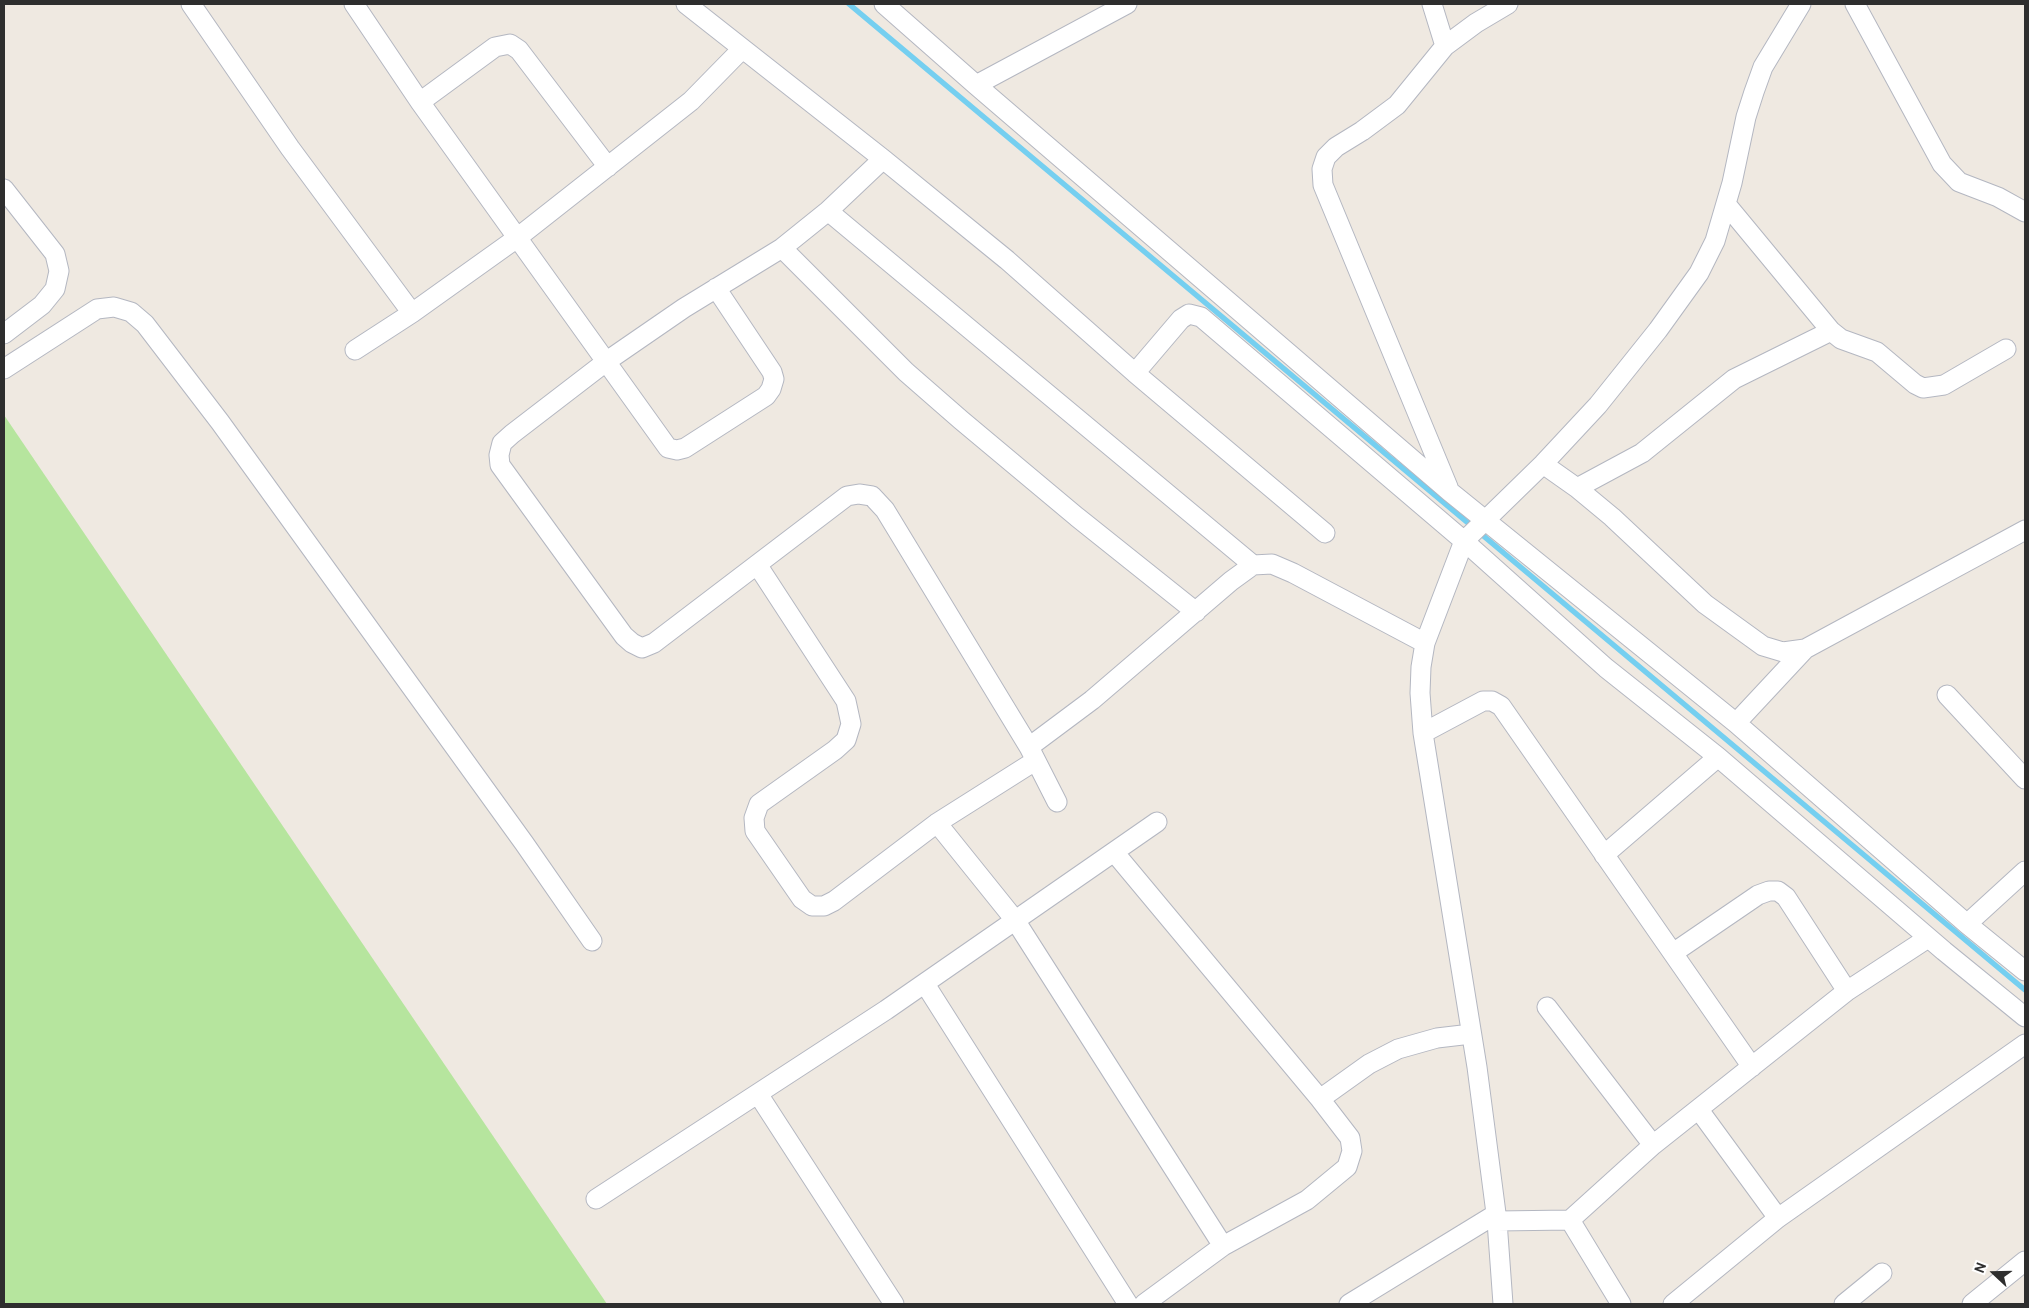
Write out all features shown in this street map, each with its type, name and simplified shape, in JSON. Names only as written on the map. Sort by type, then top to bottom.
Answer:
[{"type":"street","points":[[192,4],[290,148],[412,313]]},
{"type":"street","points":[[354,4],[420,102],[668,448],[677,450],[685,448],[766,396],[771,389],[774,379],[772,372],[716,288]]},
{"type":"street","points":[[686,4],[883,159],[1007,260],[1135,373],[1325,533]]},
{"type":"street","points":[[884,4],[1449,491]]},
{"type":"street","points":[[976,85],[1127,4]]},
{"type":"street","points":[[1432,4],[1445,46]]},
{"type":"street","points":[[1508,4],[1476,23],[1445,46],[1397,105],[1362,131],[1336,147],[1326,157],[1322,169],[1323,185],[1449,491],[1475,530],[1606,668],[1718,757],[1928,938],[2025,1017]]},
{"type":"street","points":[[1503,1304],[1497,1217],[1477,1066],[1423,733],[1420,693],[1421,667],[1425,643],[1475,530],[1543,464],[1598,406],[1699,274],[1715,241],[1726,204],[1746,117],[1757,84],[1776,44],[1801,4]]},
{"type":"street","points":[[1855,4],[1942,164],[1959,182],[1998,196],[2025,212]]},
{"type":"street","points":[[420,102],[495,47],[510,44],[519,50],[608,167]]},
{"type":"street","points":[[355,350],[412,313],[517,238],[691,101],[742,49]]},
{"type":"street","points":[[883,159],[828,211],[782,248],[716,288],[607,361],[512,434],[502,443],[499,454],[500,465],[624,636],[642,648],[654,644],[847,496],[859,494],[872,496],[885,510],[1032,754],[1057,802]]},
{"type":"street","points":[[4,189],[55,254],[59,271],[55,289],[42,305],[4,334]]},
{"type":"street","points":[[1726,204],[1831,331],[1841,339],[1877,352],[1915,384],[1923,388],[1944,385],[2006,349]]},
{"type":"street","points":[[828,211],[1253,565]]},
{"type":"street","points":[[782,248],[906,372],[960,420],[1196,612]]},
{"type":"street","points":[[4,369],[97,310],[114,307],[131,312],[145,324],[220,422],[524,843],[592,941]]},
{"type":"street","points":[[1135,373],[1181,319],[1189,314],[1201,318],[1475,530],[1736,723],[1967,924],[2025,971]]},
{"type":"street","points":[[1577,488],[1642,453],[1734,379],[1831,331]]},
{"type":"street","points":[[1543,464],[1577,488],[1612,517],[1705,604],[1763,646],[1783,652],[1805,650]]},
{"type":"street","points":[[1736,723],[1805,650],[2025,530]]},
{"type":"street","points":[[758,566],[846,701],[851,724],[846,740],[835,750],[759,804],[754,818],[755,831],[802,899],[812,906],[824,906],[834,901],[1032,754],[1092,700],[1253,565],[1272,564],[1293,573],[1425,643]]},
{"type":"street","points":[[1947,695],[2025,779]]},
{"type":"street","points":[[1423,733],[1484,701],[1492,701],[1501,706],[1752,1067]]},
{"type":"street","points":[[1604,855],[1718,757]]},
{"type":"street","points":[[596,1200],[925,984],[1157,822]]},
{"type":"street","points":[[937,823],[1015,920],[1223,1246]]},
{"type":"street","points":[[1114,852],[1320,1098],[1350,1138],[1352,1150],[1347,1166],[1333,1180],[1306,1200],[1223,1246],[1144,1304]]},
{"type":"street","points":[[1967,924],[2025,871]]},
{"type":"street","points":[[1673,954],[1758,895],[1769,891],[1778,891],[1786,897],[1847,991]]},
{"type":"street","points":[[1349,1304],[1497,1217],[1570,1220],[1653,1145],[1847,991],[1928,938]]},
{"type":"street","points":[[925,984],[1128,1304]]},
{"type":"street","points":[[1547,1007],[1653,1145]]},
{"type":"street","points":[[1320,1098],[1369,1064],[1398,1049],[1437,1038],[1471,1034]]},
{"type":"street","points":[[1673,1304],[1778,1218],[2025,1044]]},
{"type":"street","points":[[758,1094],[894,1304]]},
{"type":"street","points":[[1699,1110],[1778,1218]]},
{"type":"street","points":[[1570,1220],[1621,1304]]},
{"type":"street","points":[[1972,1304],[2025,1261]]},
{"type":"street","points":[[1844,1304],[1882,1274]]},
{"type":"green space","points":[[4,415],[607,1304],[4,1304]]},
{"type":"waterway","points":[[849,4],[2025,990]]}]
